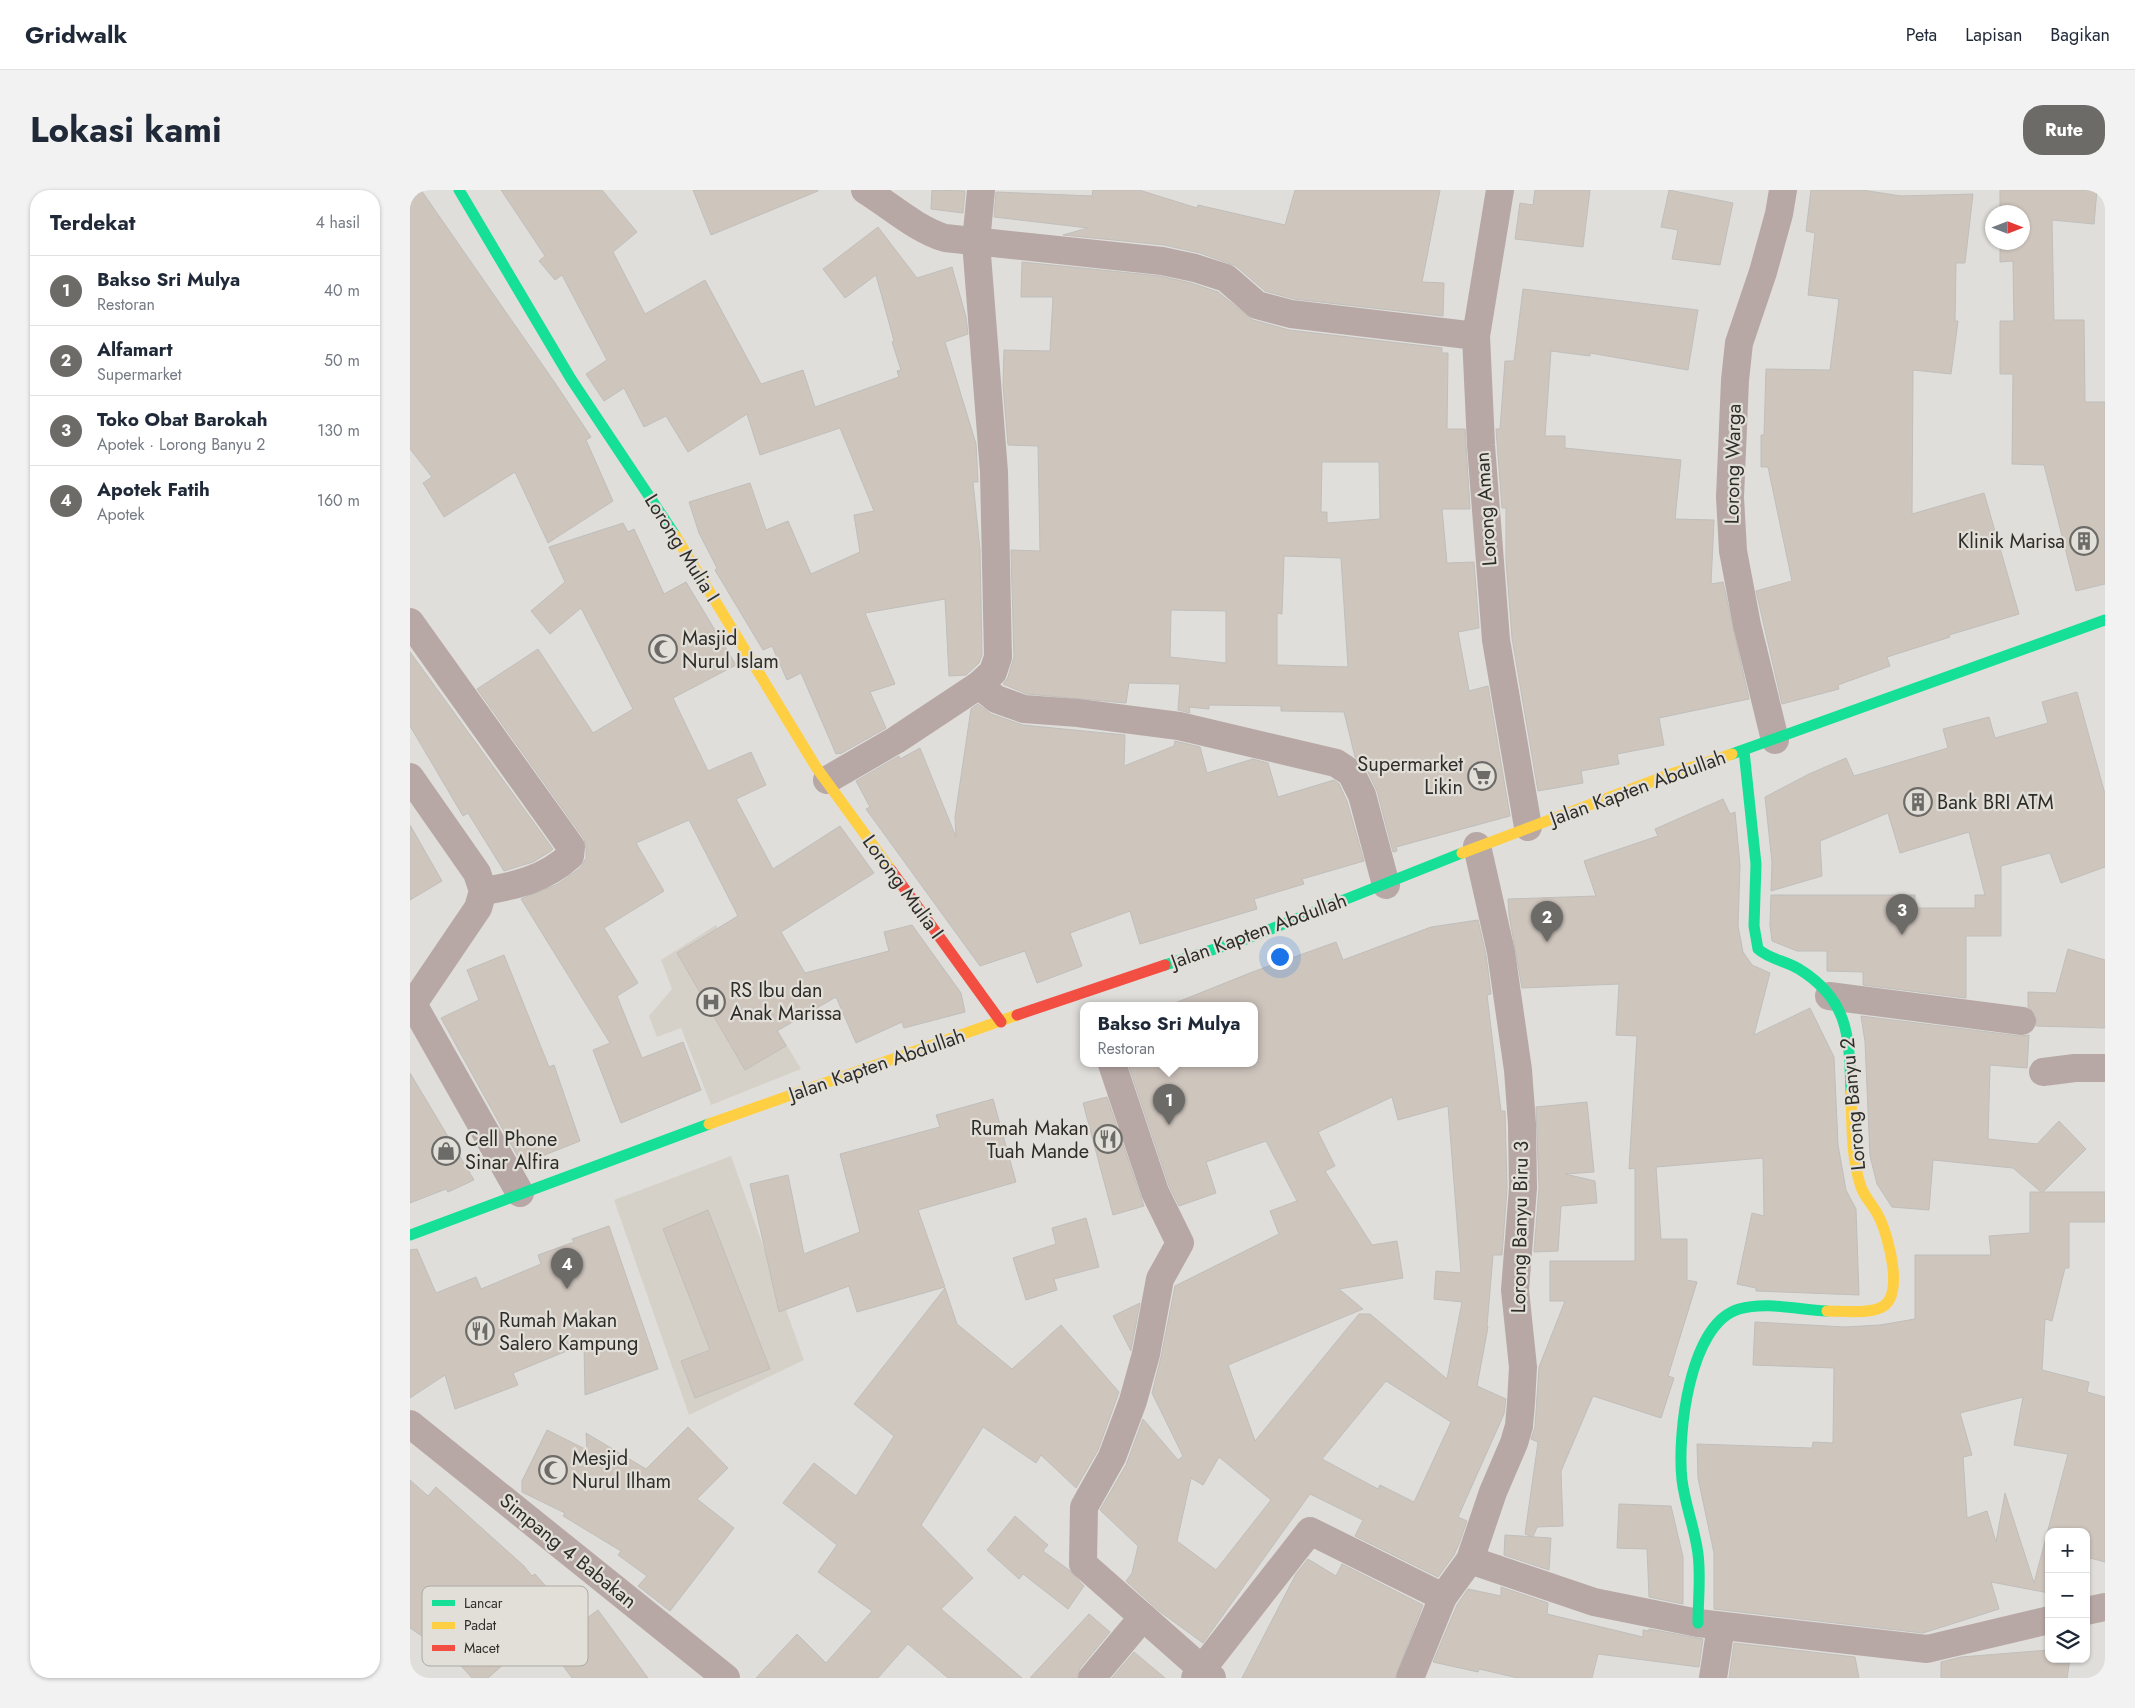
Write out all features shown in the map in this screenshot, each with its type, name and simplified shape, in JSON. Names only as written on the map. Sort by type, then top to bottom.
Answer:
[{"type":"street","name":"Lorong Mulia I","points":[[459,190],[571,379],[682,546],[816,767],[1001,1022]]},
{"type":"street","points":[[865,190],[935,235],[976,242],[1162,261],[1211,272],[1226,278],[1250,300],[1263,308],[1292,314],[1476,336]]},
{"type":"street","points":[[826,780],[896,740],[979,685],[992,672],[998,657],[994,472],[976,242],[981,190]]},
{"type":"street","name":"Lorong Aman","points":[[1500,190],[1476,336],[1481,444],[1496,640],[1528,827]]},
{"type":"street","name":"Lorong Warga","points":[[1775,740],[1747,625],[1733,550],[1730,497],[1735,380],[1739,344],[1763,272],[1779,214],[1783,190]]},
{"type":"street","name":"Jalan Kapten Abdullah","points":[[410,1235],[839,1077],[1001,1022],[1090,998],[1386,885],[1477,846],[1528,827],[1672,774],[1775,740],[2105,620]]},
{"type":"street","points":[[410,622],[571,847],[570,856],[544,876],[511,886],[483,891]]},
{"type":"street","points":[[979,685],[996,699],[1024,709],[1078,713],[1179,726],[1336,763],[1352,773],[1362,794],[1386,885]]},
{"type":"street","name":"Lorong Banyu 2","points":[[1709,1625],[1693,1525],[1682,1481],[1681,1440],[1695,1369],[1710,1334],[1723,1317],[1739,1309],[1749,1307],[1835,1311],[1883,1308],[1892,1298],[1893,1287],[1891,1251],[1880,1218],[1861,1186],[1858,1172],[1854,1136],[1849,1037],[1844,1021],[1829,996],[1814,978],[1804,971],[1767,956],[1758,949],[1754,926],[1756,864],[1744,750]]},
{"type":"street","points":[[410,777],[477,873],[483,891],[482,899],[474,916],[412,1002],[520,1194]]},
{"type":"street","name":"Lorong Banyu Biru 3","points":[[1410,1678],[1443,1597],[1470,1560],[1493,1492],[1516,1435],[1523,1367],[1515,1290],[1523,1188],[1522,1124],[1518,1070],[1501,952],[1477,846]]},
{"type":"street","points":[[1829,996],[2022,1021]]},
{"type":"street","points":[[1113,1067],[1155,1192],[1180,1244],[1160,1279],[1146,1354],[1133,1400],[1112,1457],[1084,1507],[1083,1564],[1143,1617],[1202,1675],[1310,1532],[1443,1597]]},
{"type":"street","points":[[2043,1072],[2075,1068],[2105,1068]]},
{"type":"street","name":"Simpang 4 Babakan","points":[[410,1424],[726,1678]]},
{"type":"street","points":[[1470,1560],[1594,1602],[1709,1625],[1927,1649],[2045,1621]]},
{"type":"street","points":[[2090,1610],[2105,1607]]},
{"type":"street","points":[[1092,1678],[1143,1617]]},
{"type":"street","points":[[1709,1625],[1713,1678]]},
{"type":"shaded area","name":"RS Ibu dan Anak Marissa","points":[[716,925],[801,1069],[711,1105],[681,1028],[657,1037],[649,1016],[672,989],[661,960]]},
{"type":"shaded area","points":[[731,1156],[804,1360],[689,1415],[614,1200]]},
{"type":"building","points":[[410,190],[421,190],[591,437],[586,440],[613,501],[548,543],[515,472],[444,517],[423,483],[432,477],[410,449]]},
{"type":"building","points":[[501,190],[602,190],[637,232],[613,252],[645,314],[705,280],[761,384],[803,370],[815,407],[899,377],[897,371],[901,370],[892,342],[894,341],[876,275],[845,298],[823,269],[878,227],[917,278],[952,267],[966,317],[968,334],[945,342],[976,444],[978,482],[973,482],[980,550],[982,655],[979,663],[966,675],[949,676],[945,599],[865,613],[895,684],[870,692],[886,728],[840,754],[836,754],[801,673],[787,680],[772,646],[763,650],[715,570],[717,568],[699,533],[689,502],[750,483],[766,530],[788,521],[811,574],[860,552],[854,515],[874,511],[840,428],[760,455],[747,414],[688,452],[666,416],[644,427],[624,388],[604,401],[586,374],[607,360],[562,275],[555,280],[539,261],[545,256]]},
{"type":"building","points":[[693,190],[818,190],[818,191],[711,235]]},
{"type":"building","points":[[932,190],[965,191],[963,213],[931,209]]},
{"type":"building","points":[[1093,190],[1139,190],[1197,208],[1198,205],[1285,225],[1295,190],[1440,190],[1422,282],[1444,283],[1443,316],[1294,299],[1265,291],[1236,266],[1200,253],[1164,245],[1063,235],[1088,228],[994,217],[996,192],[1092,196]]},
{"type":"building","points":[[1535,190],[1590,190],[1583,247],[1515,239],[1520,203],[1533,205]]},
{"type":"building","points":[[1669,190],[1733,203],[1720,265],[1672,259],[1678,230],[1661,227]]},
{"type":"building","points":[[1811,190],[1862,190],[1901,196],[1973,194],[1965,263],[1956,263],[1955,321],[1958,321],[1951,374],[1913,370],[1912,514],[1984,493],[2019,614],[1949,635],[1950,637],[1887,657],[1890,666],[1838,685],[1839,689],[1782,704],[1756,591],[1792,581],[1768,467],[1761,467],[1761,435],[1764,435],[1766,369],[1830,370],[1839,299],[1808,295],[1815,233],[1806,231]]},
{"type":"building","points":[[2000,190],[2097,190],[2094,224],[2052,220],[2054,320],[2084,320],[2085,402],[2105,402],[2105,584],[2076,591],[2044,465],[2012,464],[2013,374],[2000,374],[2000,321],[2014,321],[2013,261],[2000,262],[2000,250],[2030,250],[2030,205],[2000,205]]},
{"type":"building","points":[[1022,262],[1160,276],[1218,292],[1253,320],[1289,330],[1442,348],[1442,353],[1448,353],[1447,429],[1465,429],[1470,509],[1442,509],[1447,563],[1474,562],[1479,628],[1458,632],[1469,691],[1488,686],[1510,816],[1396,847],[1397,851],[1393,852],[1377,791],[1365,766],[1355,757],[1344,712],[1281,711],[1281,706],[1209,705],[1209,709],[1189,707],[1190,713],[1178,710],[1180,684],[1129,683],[1126,703],[1027,694],[1003,684],[1008,677],[1014,657],[1011,550],[1040,551],[1038,446],[1008,445],[1003,385],[1004,350],[1050,351],[1053,297],[1021,297]],"holes":[[[1322,462],[1379,462],[1380,519],[1327,523],[1327,512],[1321,512]],[[1284,556],[1341,558],[1348,667],[1277,665],[1277,613],[1282,614]],[[1171,610],[1226,611],[1226,663],[1170,657]]]},
{"type":"building","points":[[1523,289],[1698,310],[1688,370],[1590,353],[1590,356],[1551,351],[1545,436],[1565,436],[1565,448],[1681,460],[1675,519],[1714,520],[1711,584],[1723,582],[1749,699],[1659,718],[1664,745],[1617,754],[1619,764],[1581,771],[1583,783],[1538,791],[1512,638],[1506,560],[1506,508],[1502,508],[1496,429],[1500,429],[1505,361],[1514,361]]},
{"type":"building","points":[[623,523],[628,532],[634,529],[664,594],[686,582],[736,665],[673,698],[708,771],[751,752],[766,785],[736,799],[773,869],[840,826],[874,873],[781,932],[805,973],[889,951],[884,932],[912,925],[961,993],[965,1012],[904,1028],[902,1022],[856,1043],[836,997],[777,1031],[786,1046],[745,1070],[677,953],[738,916],[689,820],[636,843],[664,891],[604,928],[638,983],[617,996],[642,1058],[683,1042],[701,1090],[621,1123],[593,1050],[610,1043],[521,899],[558,884],[580,868],[586,858],[584,839],[477,689],[538,649],[593,733],[633,709],[581,608],[550,634],[531,611],[565,582],[549,547]]},
{"type":"building","points":[[410,652],[553,849],[551,851],[533,862],[504,871],[468,813],[463,816],[410,726]]},
{"type":"building","points":[[2077,692],[2105,794],[2105,867],[2061,883],[2050,853],[2001,866],[2001,936],[1966,936],[1966,998],[1863,985],[1863,972],[1827,971],[1827,951],[1797,951],[1772,941],[1770,925],[1771,895],[1915,895],[1915,908],[1975,908],[1975,895],[1985,895],[1969,832],[1900,853],[1888,813],[1820,841],[1822,876],[1771,891],[1772,862],[1765,797],[1809,774],[1846,758],[1854,776],[1948,748],[1943,729],[1989,717],[1995,738],[2048,723],[2042,702]]},
{"type":"building","points":[[978,704],[991,714],[1023,725],[1125,735],[1124,766],[1174,746],[1175,741],[1200,747],[1207,773],[1253,759],[1268,763],[1278,797],[1334,780],[1339,784],[1347,801],[1364,861],[1302,879],[1304,884],[1254,899],[1257,909],[1140,944],[1130,911],[1070,933],[1082,966],[1037,983],[1025,951],[980,966],[866,809],[870,807],[856,781],[899,756],[900,759],[920,748],[956,837],[955,817],[971,709]]},
{"type":"building","points":[[1723,799],[1730,814],[1735,812],[1740,865],[1738,926],[1743,952],[1752,965],[1770,973],[1754,1035],[1810,1008],[1834,1057],[1838,1145],[1846,1190],[1856,1209],[1859,1295],[1756,1291],[1756,1288],[1737,1284],[1752,1213],[1764,1216],[1763,1158],[1656,1167],[1661,1239],[1687,1239],[1687,1280],[1697,1282],[1668,1376],[1674,1378],[1661,1418],[1593,1396],[1561,1471],[1563,1526],[1537,1527],[1533,1537],[1525,1534],[1538,1442],[1531,1439],[1535,1427],[1539,1367],[1565,1301],[1550,1301],[1550,1261],[1635,1261],[1635,1168],[1629,1169],[1637,1036],[1616,1035],[1619,984],[1522,988],[1508,899],[1596,896],[1584,861],[1658,836],[1655,829]]},
{"type":"building","points":[[410,825],[442,881],[410,900]]},
{"type":"building","points":[[1478,920],[1486,955],[1491,994],[1487,995],[1501,1111],[1505,1111],[1507,1188],[1502,1255],[1493,1255],[1488,1327],[1477,1386],[1506,1399],[1504,1414],[1458,1517],[1467,1521],[1459,1544],[1454,1555],[1438,1577],[1355,1536],[1363,1520],[1310,1494],[1203,1643],[1159,1611],[1126,1581],[1132,1573],[1138,1546],[1100,1510],[1126,1465],[1143,1419],[1178,1460],[1183,1456],[1152,1393],[1175,1286],[1279,1234],[1270,1211],[1297,1201],[1266,1141],[1206,1162],[1216,1193],[1179,1206],[1169,1186],[1129,1067],[1258,1067],[1258,1002],[1178,1002],[1255,971],[1336,942],[1343,960],[1431,927]],"holes":[[[1392,1097],[1398,1120],[1448,1106],[1461,1273],[1436,1271],[1434,1299],[1462,1302],[1447,1379],[1370,1314],[1359,1314],[1255,1441],[1228,1365],[1363,1309],[1339,1289],[1403,1278],[1397,1241],[1372,1245],[1325,1171],[1335,1166],[1318,1132]],[[1386,1381],[1451,1422],[1414,1502],[1380,1485],[1378,1489],[1322,1459]],[[1219,1457],[1271,1500],[1216,1570],[1177,1541],[1191,1478],[1203,1485]]]},
{"type":"building","points":[[2068,949],[2105,960],[2105,1028],[2036,1026],[2036,1015],[2028,1007],[2028,992],[2056,993]]},
{"type":"building","points":[[504,955],[549,1067],[554,1065],[580,1141],[522,1164],[441,1018],[479,1000],[467,970]]},
{"type":"building","points":[[1861,1016],[2020,1036],[2029,1035],[2027,1068],[1990,1065],[1988,1139],[2037,1144],[2059,1121],[2086,1149],[2043,1192],[2105,1192],[2105,1222],[2069,1222],[2069,1268],[2065,1268],[2052,1321],[2045,1319],[2042,1370],[2089,1382],[2087,1392],[2105,1397],[2105,1562],[2090,1558],[2090,1528],[2048,1528],[2068,1454],[2014,1445],[2023,1397],[1960,1413],[1972,1455],[1963,1457],[1967,1518],[1987,1511],[1996,1542],[2005,1493],[2034,1583],[2045,1541],[2045,1592],[1991,1582],[1999,1609],[1923,1633],[1714,1609],[1714,1553],[1698,1478],[1697,1444],[1812,1448],[1813,1442],[1833,1443],[1834,1368],[1753,1365],[1755,1322],[1845,1327],[1880,1325],[1915,1319],[1915,1255],[1991,1255],[1989,1236],[2030,1233],[2030,1192],[2041,1192],[2013,1168],[1933,1160],[1929,1210],[1892,1207],[1877,1184],[1870,1156],[1865,1042]]},
{"type":"building","points":[[410,1073],[474,1180],[448,1192],[446,1189],[410,1203]]},
{"type":"building","name":"Rumah Makan Tuah Mande","points":[[1107,1097],[1144,1206],[1113,1215],[1083,1103]]},
{"type":"building","points":[[993,1099],[1016,1182],[918,1210],[945,1287],[857,1312],[849,1286],[779,1312],[750,1184],[788,1175],[804,1254],[860,1232],[840,1154],[940,1127],[936,1115]]},
{"type":"building","points":[[1587,1102],[1594,1172],[1565,1174],[1595,1181],[1597,1203],[1561,1206],[1558,1251],[1534,1252],[1539,1188],[1536,1107]]},
{"type":"building","points":[[708,1210],[770,1369],[695,1398],[681,1361],[710,1350],[663,1229]]},
{"type":"building","points":[[1086,1218],[1099,1267],[1054,1279],[1057,1290],[1026,1300],[1013,1258],[1056,1244],[1052,1228]]},
{"type":"building","points":[[609,1226],[658,1369],[585,1395],[584,1344],[513,1373],[518,1385],[455,1409],[445,1375],[410,1398],[410,1250],[417,1249],[436,1293],[476,1277],[481,1289],[541,1264],[538,1255],[574,1242],[572,1239]]},
{"type":"building","points":[[945,1288],[957,1324],[1012,1369],[1061,1325],[1119,1392],[1098,1450],[1076,1488],[1041,1455],[1036,1463],[983,1427],[921,1525],[973,1578],[941,1609],[1022,1678],[948,1678],[908,1644],[878,1678],[756,1678],[797,1634],[826,1663],[872,1611],[818,1572],[837,1545],[783,1503],[814,1463],[856,1496],[894,1436],[854,1404]]},
{"type":"building","points":[[1140,1303],[1131,1350],[1131,1351],[1113,1316]]},
{"type":"building","points":[[688,1427],[728,1468],[697,1499],[734,1528],[670,1611],[638,1586],[647,1576],[618,1555],[621,1551],[563,1516],[565,1513],[522,1492],[522,1481],[547,1430],[587,1450],[586,1433],[646,1469]]},
{"type":"building","points":[[410,1480],[428,1496],[436,1487],[524,1566],[532,1576],[535,1574],[546,1586],[422,1586],[422,1636],[410,1628]]},
{"type":"building","points":[[1619,1504],[1671,1506],[1683,1557],[1683,1604],[1649,1597],[1647,1549],[1617,1548]]},
{"type":"building","points":[[1015,1516],[1048,1545],[1043,1551],[1069,1570],[1084,1586],[1068,1609],[1023,1574],[1019,1579],[987,1550]]},
{"type":"building","points":[[1505,1535],[1551,1538],[1549,1570],[1504,1555]]},
{"type":"building","points":[[1308,1559],[1336,1576],[1342,1564],[1423,1605],[1395,1678],[1242,1678],[1296,1574]]},
{"type":"building","points":[[1501,1587],[1548,1603],[1547,1614],[1643,1637],[1643,1630],[1649,1631],[1649,1629],[1703,1639],[1699,1667],[1598,1654],[1592,1678],[1518,1678],[1479,1669],[1478,1672],[1433,1662],[1457,1605],[1468,1589],[1501,1596]]},
{"type":"building","points":[[598,1610],[648,1678],[572,1678],[563,1666],[588,1666],[588,1617]]},
{"type":"building","points":[[1089,1614],[1110,1632],[1080,1668],[1077,1678],[1030,1678]]},
{"type":"building","points":[[1734,1643],[1855,1657],[1859,1678],[1729,1678]]},
{"type":"building","points":[[2045,1650],[2045,1663],[2069,1663],[2067,1678],[1941,1678],[1941,1662],[1961,1657]]},
{"type":"building","points":[[1134,1652],[1165,1678],[1112,1678]]},
{"type":"building","points":[[461,1666],[502,1666],[488,1678],[472,1678]]},
{"type":"traffic: fast","points":[[459,190],[571,379],[675,535]]},
{"type":"traffic: fast","points":[[1732,754],[2105,620]]},
{"type":"traffic: fast","points":[[1744,751],[1756,864],[1754,926],[1758,949],[1799,969],[1816,981],[1829,994],[1838,1008],[1844,1023],[1849,1056],[1851,1093]]},
{"type":"traffic: fast","points":[[1165,965],[1246,939],[1462,853]]},
{"type":"traffic: fast","points":[[410,1235],[709,1124]]},
{"type":"traffic: fast","points":[[1698,1623],[1699,1563],[1695,1535],[1683,1489],[1681,1460],[1685,1410],[1690,1383],[1698,1358],[1708,1336],[1722,1319],[1739,1309],[1772,1306],[1827,1311]]},
{"type":"traffic: slow","points":[[675,535],[816,767],[891,870]]},
{"type":"traffic: slow","points":[[1462,853],[1671,774],[1732,754]]},
{"type":"traffic: slow","points":[[709,1124],[1017,1015]]},
{"type":"traffic: slow","points":[[1827,1311],[1861,1312],[1875,1310],[1888,1302],[1892,1292],[1893,1266],[1887,1237],[1877,1213],[1861,1187],[1855,1164],[1851,1093]]},
{"type":"traffic: jam","points":[[891,870],[1001,1022]]},
{"type":"traffic: jam","points":[[1017,1015],[1165,965]]},
{"type":"place","name":"Klinik Marisa","points":[[2084,541]]},
{"type":"place","name":"Masjid Nurul Islam","points":[[663,649]]},
{"type":"place","name":"Supermarket Likin","points":[[1482,776]]},
{"type":"place","name":"Bank BRI ATM","points":[[1918,802]]},
{"type":"place","name":"Toko Obat Barokah","points":[[1902,935]]},
{"type":"place","name":"Alfamart","points":[[1547,942]]},
{"type":"place","name":"RS Ibu dan Anak Marissa","points":[[711,1002]]},
{"type":"place","name":"Bakso Sri Mulya","points":[[1169,1125]]},
{"type":"place","name":"Rumah Makan Tuah Mande","points":[[1108,1139]]},
{"type":"place","name":"Cell Phone Sinar Alfira","points":[[446,1151]]},
{"type":"place","name":"Apotek Fatih","points":[[567,1289]]},
{"type":"place","name":"Rumah Makan Salero Kampung","points":[[480,1331]]},
{"type":"place","name":"Mesjid Nurul Ilham","points":[[553,1470]]}]
